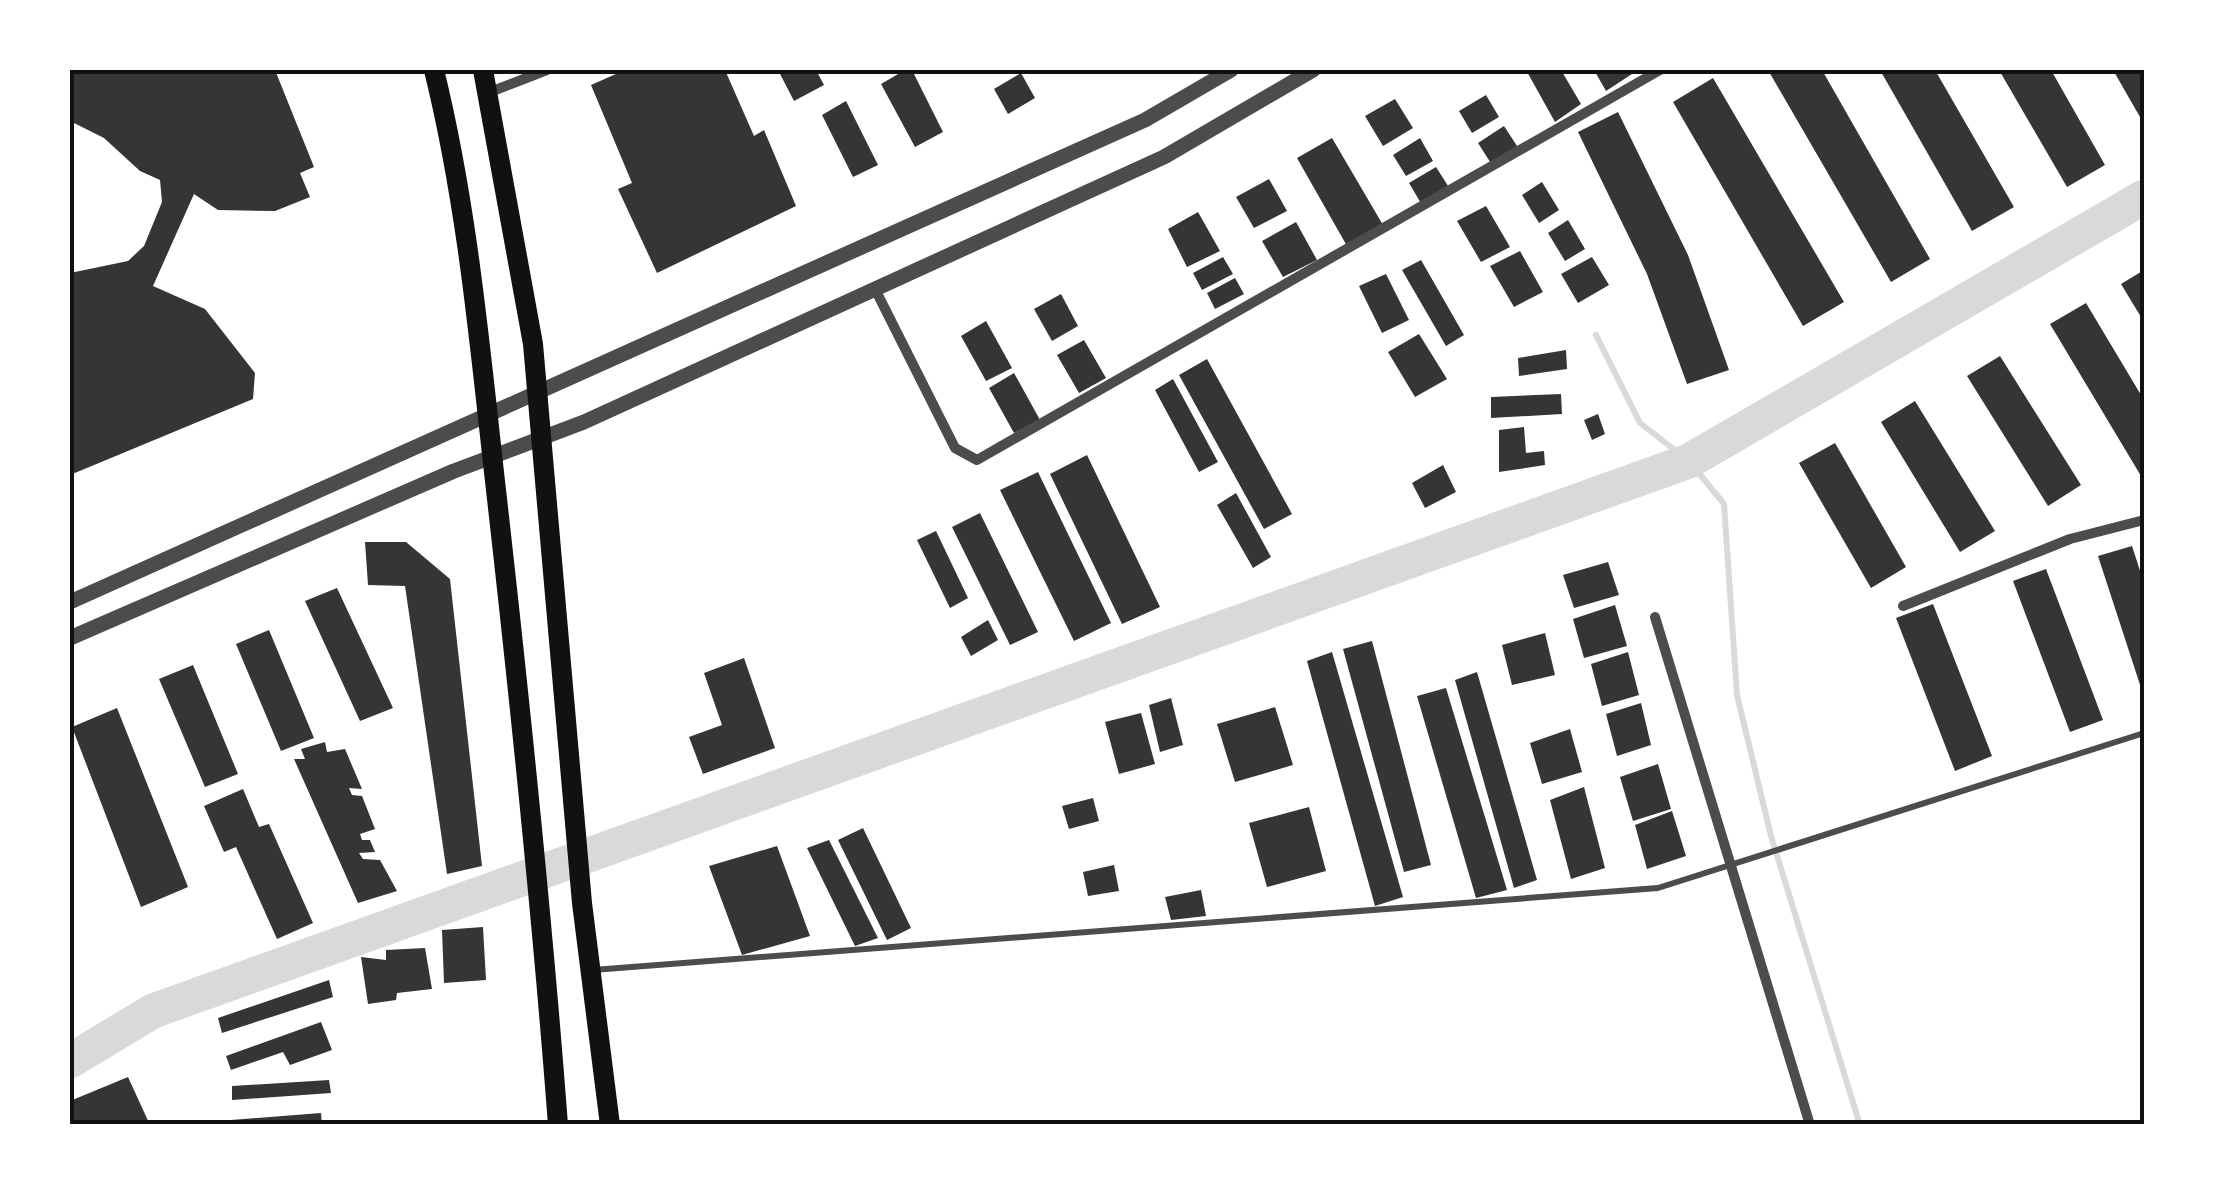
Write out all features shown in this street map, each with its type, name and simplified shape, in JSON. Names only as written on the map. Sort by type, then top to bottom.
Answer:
[{"type":"main road","points":[[434,70],[455,156],[488,415],[535,836],[558,1125]]},
{"type":"main road","points":[[483,70],[524,286],[537,392],[582,903],[610,1125]]},
{"type":"street","points":[[490,92],[547,70]]},
{"type":"street","points":[[70,602],[1146,120],[1231,70]]},
{"type":"street","points":[[70,638],[541,438],[1164,157],[1313,70]]},
{"type":"street","points":[[875,289],[956,448],[977,460],[1660,70]]},
{"type":"street","points":[[1902,606],[2070,539],[2144,520]]},
{"type":"street","points":[[1654,617],[1810,1125]]},
{"type":"lane","points":[[592,970],[1658,888],[2144,733]]},
{"type":"building","points":[[70,70],[275,70],[314,167],[300,173],[310,197],[275,211],[218,210],[194,194],[153,286],[205,309],[255,373],[253,399],[70,475],[70,273],[128,261],[144,246],[162,202],[160,180],[140,171],[104,138],[70,121]]},
{"type":"building","points":[[625,70],[725,70],[754,136],[764,130],[796,206],[657,273],[618,189],[632,183],[591,85]]},
{"type":"building","points":[[778,70],[816,70],[824,85],[794,101]]},
{"type":"building","points":[[912,70],[943,132],[915,147],[881,84]]},
{"type":"building","points":[[1526,70],[1561,70],[1581,104],[1555,122]]},
{"type":"building","points":[[1594,70],[1630,70],[1632,74],[1606,91]]},
{"type":"building","points":[[1768,70],[1822,70],[1930,259],[1891,282]]},
{"type":"building","points":[[1880,70],[1935,70],[2014,207],[1972,231]]},
{"type":"building","points":[[1999,70],[2051,70],[2105,165],[2067,187]]},
{"type":"building","points":[[2113,70],[2144,70],[2144,124]]},
{"type":"building","points":[[1021,73],[1035,98],[1008,114],[994,89]]},
{"type":"building","points":[[1713,78],[1844,302],[1803,326],[1673,102]]},
{"type":"building","points":[[1486,95],[1499,117],[1472,133],[1459,111]]},
{"type":"building","points":[[1395,99],[1413,128],[1383,146],[1365,116]]},
{"type":"building","points":[[846,101],[878,165],[853,177],[822,115]]},
{"type":"building","points":[[1618,112],[1688,255],[1729,370],[1687,384],[1647,274],[1578,132]]},
{"type":"building","points":[[1504,126],[1519,149],[1492,165],[1478,143]]},
{"type":"building","points":[[1332,138],[1383,225],[1347,246],[1297,158]]},
{"type":"building","points":[[1420,138],[1433,161],[1406,176],[1393,155]]},
{"type":"building","points":[[1436,167],[1450,189],[1422,205],[1409,183]]},
{"type":"building","points":[[1269,179],[1287,211],[1254,228],[1236,197]]},
{"type":"building","points":[[1542,182],[1559,210],[1539,223],[1522,195]]},
{"type":"building","points":[[1486,206],[1510,247],[1481,262],[1457,221]]},
{"type":"building","points":[[1198,212],[1220,251],[1187,267],[1168,229]]},
{"type":"building","points":[[1568,220],[1585,249],[1565,261],[1548,233]]},
{"type":"building","points":[[1296,222],[1317,260],[1283,277],[1262,241]]},
{"type":"building","points":[[1520,251],[1543,292],[1514,307],[1490,266]]},
{"type":"building","points":[[1223,257],[1233,274],[1202,290],[1193,273]]},
{"type":"building","points":[[1592,257],[1609,285],[1578,303],[1561,274]]},
{"type":"building","points":[[1421,260],[1464,335],[1446,346],[1402,270]]},
{"type":"building","points":[[2144,270],[2144,322],[2121,284]]},
{"type":"building","points":[[1386,274],[1409,320],[1382,333],[1359,286]]},
{"type":"building","points":[[1235,278],[1244,294],[1215,309],[1207,293]]},
{"type":"building","points":[[1061,294],[1078,326],[1052,341],[1034,309]]},
{"type":"building","points":[[2086,303],[2144,400],[2144,481],[2050,324]]},
{"type":"building","points":[[986,321],[1012,368],[986,381],[961,336]]},
{"type":"building","points":[[1419,334],[1447,379],[1415,397],[1388,352]]},
{"type":"building","points":[[1084,340],[1106,378],[1079,393],[1057,355]]},
{"type":"building","points":[[1566,350],[1567,369],[1519,376],[1518,358]]},
{"type":"building","points":[[2000,356],[2081,485],[2048,506],[1967,376]]},
{"type":"building","points":[[1207,359],[1292,514],[1264,529],[1179,375]]},
{"type":"building","points":[[1014,373],[1040,420],[1014,433],[989,388]]},
{"type":"building","points":[[1173,379],[1218,462],[1199,472],[1155,390]]},
{"type":"building","points":[[1561,394],[1562,414],[1491,418],[1491,397]]},
{"type":"building","points":[[1915,401],[1995,531],[1960,552],[1881,422]]},
{"type":"building","points":[[1598,414],[1605,434],[1592,440],[1584,420]]},
{"type":"building","points":[[1524,427],[1526,453],[1544,451],[1545,465],[1499,472],[1499,430]]},
{"type":"building","points":[[1835,443],[1906,567],[1871,588],[1799,463]]},
{"type":"building","points":[[1087,455],[1160,607],[1122,624],[1050,474]]},
{"type":"building","points":[[1443,465],[1456,492],[1425,508],[1412,483]]},
{"type":"building","points":[[1038,472],[1111,623],[1074,641],[1000,490]]},
{"type":"building","points":[[1236,493],[1271,557],[1253,568],[1217,505]]},
{"type":"building","points":[[980,513],[1038,632],[1010,645],[952,527]]},
{"type":"building","points":[[936,531],[968,598],[950,608],[917,540]]},
{"type":"building","points":[[365,542],[406,542],[450,579],[482,866],[447,874],[405,586],[368,585]]},
{"type":"building","points":[[2132,546],[2144,583],[2143,694],[2098,556]]},
{"type":"building","points":[[1608,562],[1619,595],[1574,608],[1563,575]]},
{"type":"building","points":[[2046,569],[2103,720],[2070,732],[2013,581]]},
{"type":"building","points":[[337,588],[393,708],[360,721],[305,601]]},
{"type":"building","points":[[1933,604],[1992,756],[1955,771],[1896,618]]},
{"type":"building","points":[[1615,605],[1627,646],[1584,658],[1573,619]]},
{"type":"building","points":[[988,620],[998,640],[971,656],[961,637]]},
{"type":"building","points":[[269,630],[314,738],[281,751],[236,644]]},
{"type":"building","points":[[1545,633],[1555,675],[1512,685],[1502,645]]},
{"type":"building","points":[[1372,641],[1431,865],[1404,872],[1343,649]]},
{"type":"building","points":[[1332,652],[1403,897],[1375,906],[1307,661]]},
{"type":"building","points":[[1628,652],[1639,695],[1602,706],[1591,664]]},
{"type":"building","points":[[744,658],[775,748],[703,774],[689,737],[722,725],[704,673]]},
{"type":"building","points":[[193,665],[238,774],[205,787],[159,679]]},
{"type":"building","points":[[1477,672],[1537,880],[1514,888],[1455,680]]},
{"type":"building","points":[[1446,688],[1507,890],[1476,898],[1417,696]]},
{"type":"building","points":[[1171,698],[1183,745],[1160,752],[1149,705]]},
{"type":"building","points":[[1641,703],[1651,745],[1617,756],[1606,714]]},
{"type":"building","points":[[1275,707],[1293,765],[1235,782],[1217,724]]},
{"type":"building","points":[[117,708],[188,887],[141,907],[72,727]]},
{"type":"building","points":[[1141,713],[1155,764],[1119,774],[1105,722]]},
{"type":"building","points":[[1570,729],[1582,772],[1542,784],[1530,743]]},
{"type":"building","points":[[325,742],[327,752],[345,749],[362,789],[349,788],[352,795],[362,796],[375,829],[360,834],[362,840],[370,840],[375,852],[359,853],[363,859],[380,860],[397,891],[358,903],[294,759],[305,759],[301,749]]},
{"type":"building","points":[[1658,764],[1671,809],[1633,821],[1620,777]]},
{"type":"building","points":[[1584,787],[1605,868],[1571,879],[1550,800]]},
{"type":"building","points":[[243,789],[259,827],[269,824],[313,923],[277,939],[236,847],[224,852],[204,806]]},
{"type":"building","points":[[1093,798],[1099,821],[1069,829],[1062,806]]},
{"type":"building","points":[[1309,807],[1326,871],[1267,887],[1249,823]]},
{"type":"building","points":[[1672,811],[1686,856],[1647,869],[1635,825]]},
{"type":"building","points":[[863,828],[911,928],[887,940],[838,840]]},
{"type":"building","points":[[829,840],[878,938],[855,946],[807,848]]},
{"type":"building","points":[[777,846],[810,936],[742,955],[709,866]]},
{"type":"building","points":[[1114,865],[1119,891],[1088,896],[1083,872]]},
{"type":"building","points":[[1201,890],[1206,916],[1171,920],[1165,897]]},
{"type":"building","points":[[483,927],[486,980],[444,983],[442,930]]},
{"type":"building","points":[[425,948],[432,989],[397,993],[396,1000],[368,1004],[361,957],[386,960],[386,950]]},
{"type":"building","points":[[329,980],[333,997],[222,1033],[218,1018]]},
{"type":"building","points":[[321,1022],[332,1050],[290,1065],[283,1052],[231,1070],[226,1056]]},
{"type":"building","points":[[128,1077],[150,1125],[70,1125],[70,1101]]},
{"type":"building","points":[[329,1080],[331,1093],[232,1100],[232,1086]]},
{"type":"building","points":[[321,1113],[322,1125],[231,1125],[231,1120]]},
{"type":"waterway","points":[[70,1061],[153,1011],[1689,461],[2144,197]]},
{"type":"waterway","points":[[1596,335],[1640,423],[1689,461],[1724,504],[1737,695],[1771,836],[1860,1125]]}]
